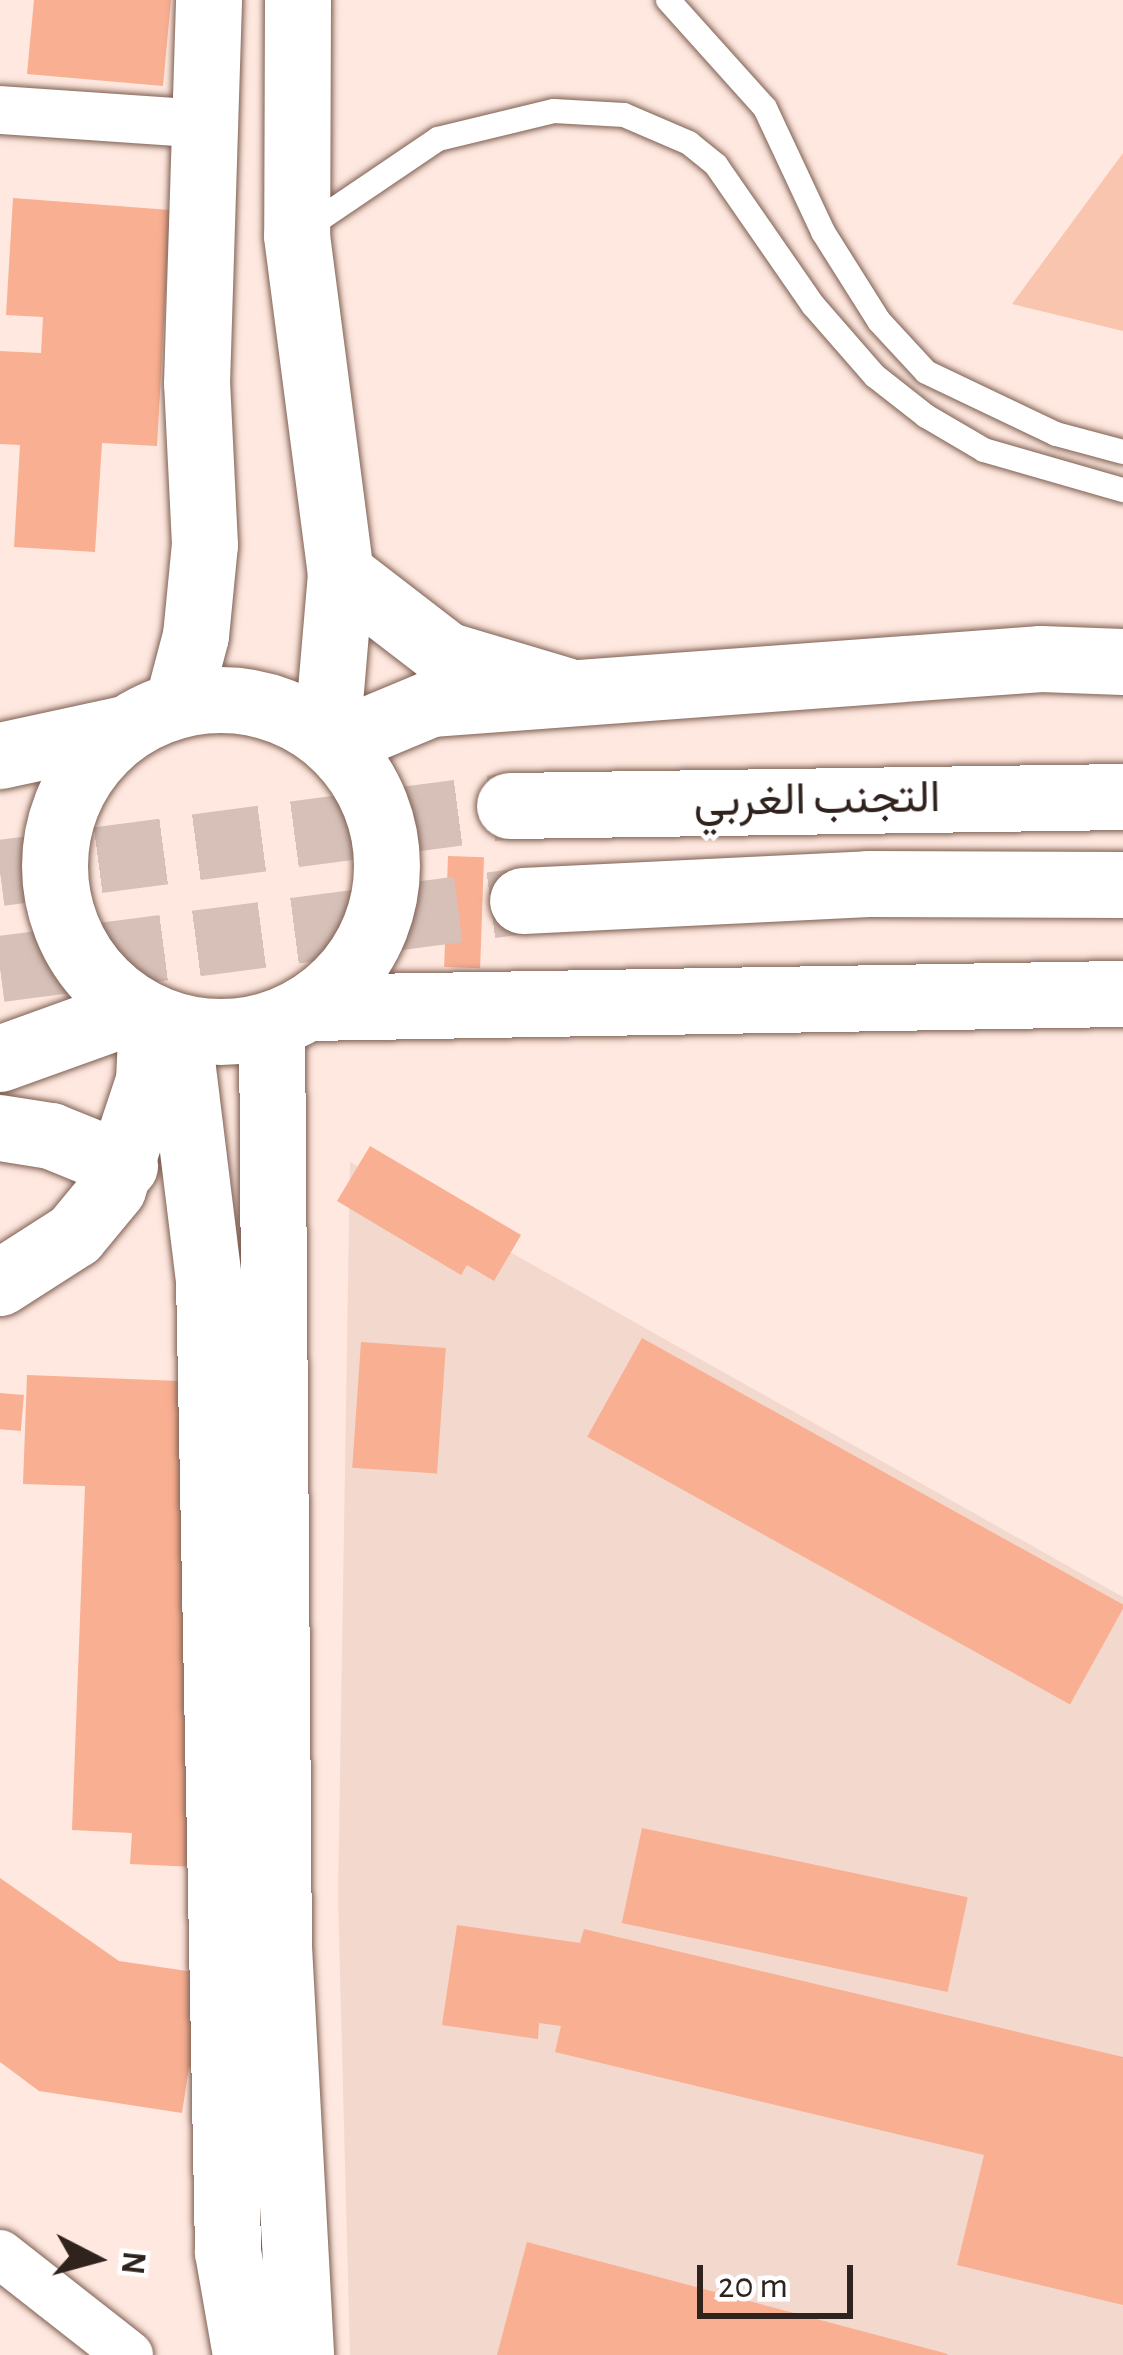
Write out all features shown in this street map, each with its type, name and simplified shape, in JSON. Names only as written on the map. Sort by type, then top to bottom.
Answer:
[{"type":"main road","points":[[209,0],[197,383],[205,545],[196,636],[152,717],[86,768],[62,818],[55,873],[66,927],[94,974],[155,1019],[209,1279],[228,2252],[246,2355]]},
{"type":"main road","points":[[298,0],[297,236],[340,574],[331,740]]},
{"type":"main road","points":[[340,574],[446,656],[566,691]]},
{"type":"main road","points":[[331,740],[430,704],[1041,659],[1123,662]]},
{"type":"main road","points":[[0,756],[230,699],[282,710],[331,740],[378,816],[386,882],[374,932],[347,975],[291,1016]]},
{"type":"main road","name":"التجنب الغربي","points":[[510,806],[1123,796]]},
{"type":"main road","name":"التجنب الغربي","points":[[523,901],[869,884],[1123,885]]},
{"type":"main road","points":[[0,1059],[155,1019],[241,1032],[291,1016],[1123,994]]},
{"type":"main road","points":[[291,1016],[279,1947],[301,2355]]},
{"type":"main road","points":[[0,1283],[75,1235],[125,1166],[149,1081],[155,1019]]},
{"type":"main road","points":[[0,1128],[51,1136],[125,1166]]},
{"type":"street","points":[[0,110],[206,124]]},
{"type":"street","points":[[0,2254],[129,2355]]},
{"type":"lane","points":[[668,0],[765,108],[824,232],[879,321],[926,373],[1056,434],[1123,452]]},
{"type":"lane","points":[[297,236],[438,139],[554,111],[624,115],[658,126],[716,165],[813,305],[875,376],[926,416],[984,450],[1123,490]]},
{"type":"shaded area","points":[[1123,153],[1123,331],[1012,304]]},
{"type":"shaded area","points":[[350,1162],[1123,1597],[1123,2355],[350,2355],[338,1897]]},
{"type":"building","points":[[34,0],[171,0],[163,86],[27,74]]},
{"type":"building","points":[[13,198],[170,210],[157,446],[102,443],[95,552],[14,547],[20,445],[0,444],[0,351],[41,353],[43,317],[6,315]]},
{"type":"building","points":[[448,856],[484,857],[480,968],[444,967]]},
{"type":"building","points":[[370,1146],[521,1235],[494,1281],[467,1265],[461,1275],[337,1201]]},
{"type":"building","points":[[642,1338],[1123,1605],[1070,1704],[587,1437]]},
{"type":"building","points":[[361,1342],[446,1348],[437,1474],[352,1468]]},
{"type":"building","points":[[27,1375],[205,1382],[194,1867],[130,1864],[132,1833],[72,1830],[85,1486],[23,1484]]},
{"type":"building","points":[[0,1393],[24,1395],[21,1431],[0,1429]]},
{"type":"building","points":[[642,1828],[968,1897],[948,1992],[622,1923]]},
{"type":"building","points":[[0,1878],[119,1961],[221,1976],[207,2070],[189,2067],[182,2113],[39,2091],[0,2062]]},
{"type":"building","points":[[457,1925],[580,1943],[584,1929],[1123,2057],[1123,2305],[957,2265],[984,2155],[555,2052],[561,2026],[539,2023],[538,2039],[442,2025]]},
{"type":"building","points":[[527,2242],[948,2354],[497,2355]]},
{"type":"tunnel","points":[[0,873],[510,806]]},
{"type":"tunnel","points":[[0,969],[523,901]]}]
